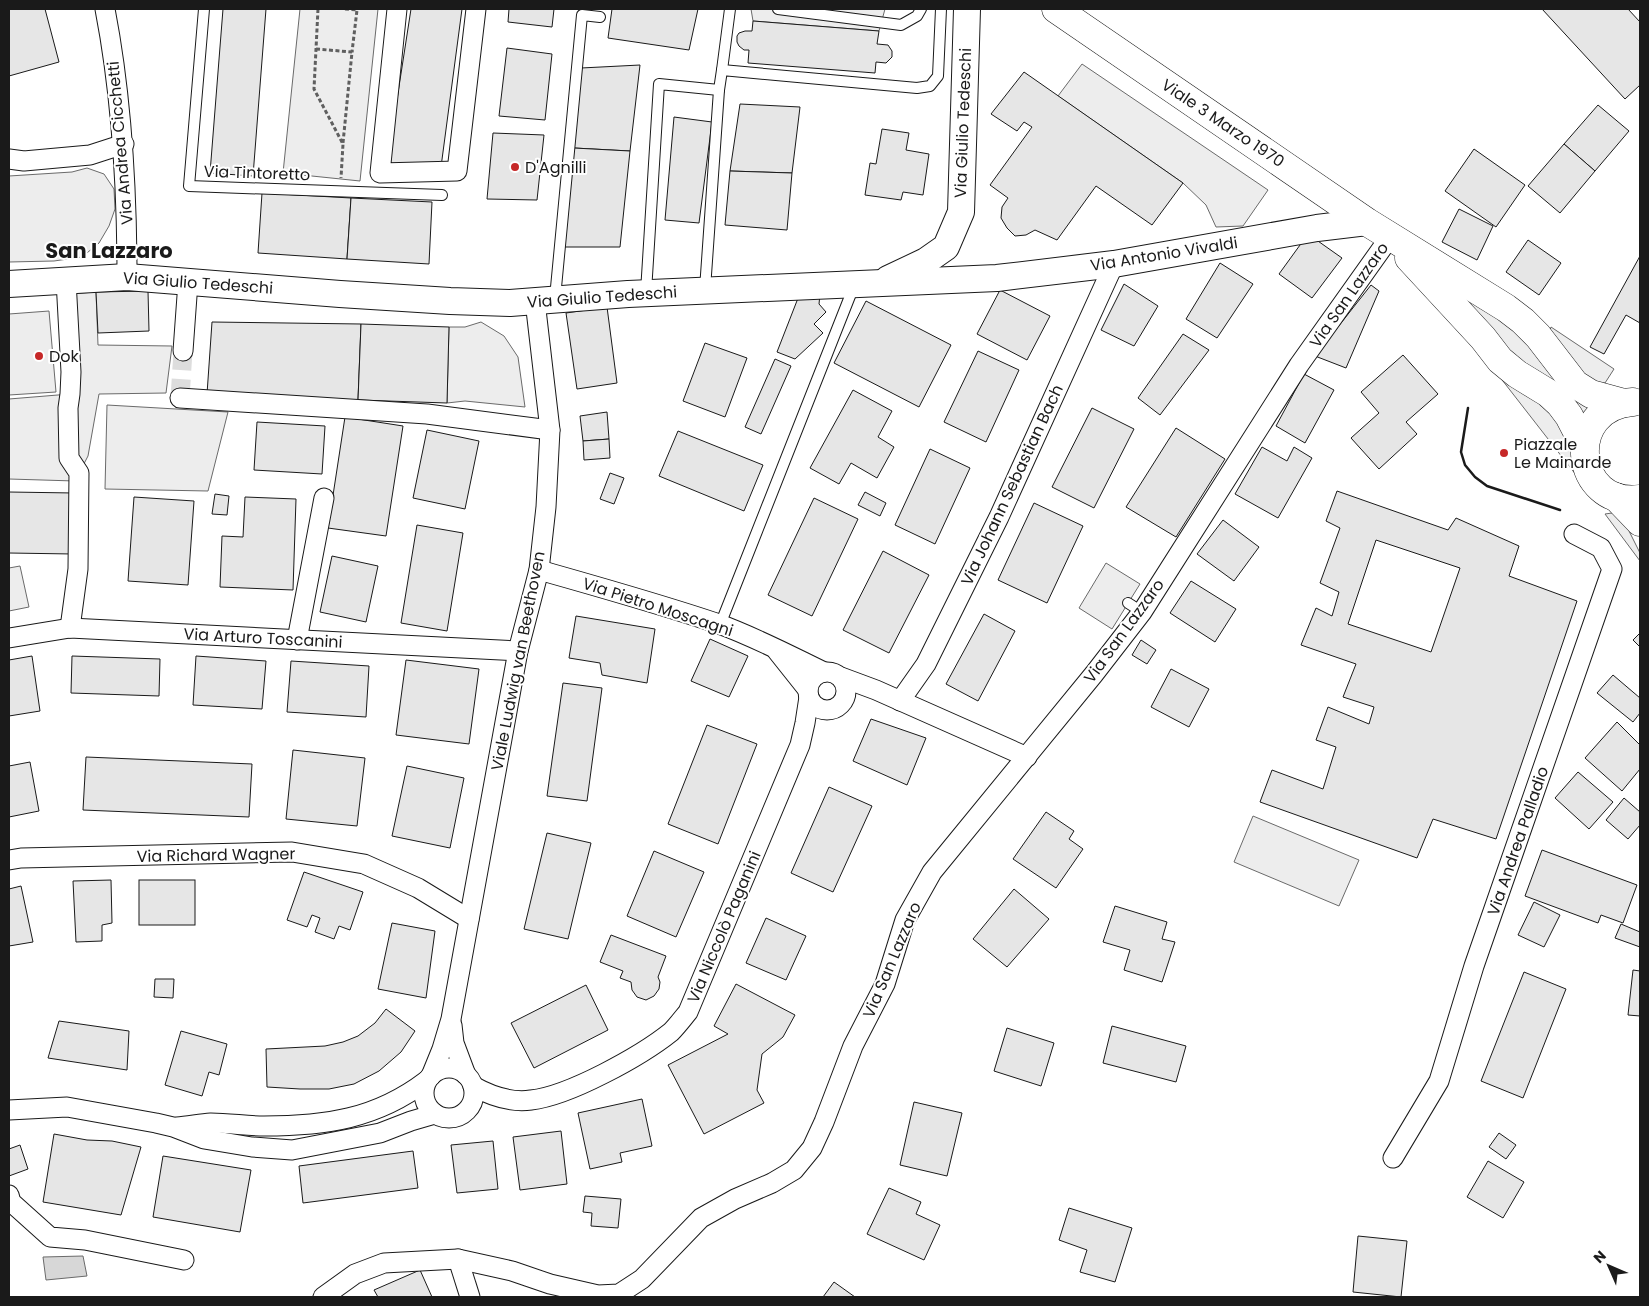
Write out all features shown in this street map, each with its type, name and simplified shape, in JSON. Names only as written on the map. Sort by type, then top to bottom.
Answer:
[{"type":"main road","name":"Viale 3 Marzo 1970","points":[[1056,9],[1367,222],[1506,308],[1538,336],[1575,384],[1591,394],[1632,403]]},
{"type":"main road","name":"Viale 3 Marzo 1970","points":[[1390,237],[1483,338],[1500,360],[1517,374],[1548,393],[1560,404],[1569,416],[1584,445],[1585,461],[1591,477],[1602,489],[1628,498]]},
{"type":"main road","points":[[1584,445],[1589,430],[1598,417],[1610,408],[1632,403]]},
{"type":"main road","points":[[1628,498],[1640,522]]},
{"type":"street","name":"Via Andrea Cicchetti","points":[[105,9],[111,39],[124,144],[127,277]]},
{"type":"street","points":[[397,9],[380,174],[457,171],[476,9]]},
{"type":"street","name":"Via Giulio Tedeschi","points":[[9,284],[127,277],[450,301],[510,303],[646,293],[881,283],[926,261],[946,246],[961,212],[967,9]]},
{"type":"street","points":[[9,159],[24,161],[90,155],[124,144]]},
{"type":"street","name":"Via Antonio Vivaldi","points":[[881,283],[997,278],[1114,264],[1317,228],[1367,222]]},
{"type":"street","name":"Via San Lazzaro","points":[[323,1297],[348,1290],[355,1274],[384,1263],[458,1258],[512,1271],[550,1284],[598,1295],[620,1294],[642,1279],[701,1218],[734,1199],[772,1183],[794,1170],[812,1148],[820,1131],[854,1046],[885,984],[905,920],[932,872],[1027,757],[1135,608],[1299,365],[1390,237]]},
{"type":"street","points":[[946,246],[946,261],[960,279]]},
{"type":"street","name":"Via Johann Sebastian Bach","points":[[900,701],[926,664],[999,517],[1114,264]]},
{"type":"street","points":[[66,280],[71,372],[68,408],[69,458],[79,472],[78,569],[70,628]]},
{"type":"street","points":[[184,351],[188,282]]},
{"type":"street","name":"Viale Ludwig van Beethoven","points":[[428,1078],[442,1049],[451,1018],[518,651],[539,570],[546,507],[550,430],[545,300]]},
{"type":"street","points":[[180,398],[427,414],[550,430]]},
{"type":"street","points":[[297,640],[324,498]]},
{"type":"street","name":"Via Andrea Palladio","points":[[1393,1158],[1440,1081],[1474,966],[1612,569],[1601,548],[1574,534]]},
{"type":"street","name":"Via Pietro Moscagni","points":[[539,570],[720,625],[775,648],[824,672]]},
{"type":"street","name":"Via Arturo Toscanini","points":[[9,638],[70,628],[518,651]]},
{"type":"street","name":"Via Pietro Moscagni","points":[[775,648],[808,694]]},
{"type":"street","points":[[842,678],[847,689],[844,701],[835,709],[822,710],[812,702],[808,694],[812,678],[824,672],[836,673],[842,678],[900,701],[1027,757]]},
{"type":"street","name":"Via Niccolò Paganini","points":[[470,1081],[490,1095],[508,1100],[531,1100],[564,1092],[616,1066],[657,1042],[673,1030],[688,1012],[697,994],[800,745],[805,723],[808,694]]},
{"type":"street","points":[[844,701],[871,698],[900,701]]},
{"type":"street","name":"Via Richard Wagner","points":[[9,860],[20,858],[292,852],[364,864],[418,888],[469,919]]},
{"type":"street","name":"Viale Ludwig van Beethoven","points":[[451,1018],[454,1043],[459,1059],[470,1081]]},
{"type":"street","points":[[173,1127],[212,1123],[263,1126],[312,1124],[353,1118],[394,1102],[412,1092],[428,1078],[444,1068],[452,1068],[470,1081],[474,1095],[472,1104],[460,1116],[442,1118],[434,1114],[429,1109],[423,1096],[428,1078]]},
{"type":"street","points":[[9,1110],[67,1107],[173,1127],[204,1139],[252,1147],[292,1150],[380,1133],[434,1114]]},
{"type":"street","points":[[9,1195],[11,1202],[50,1237],[85,1240],[184,1260]]},
{"type":"street","points":[[458,1258],[470,1297]]},
{"type":"lane","name":"Via Tintoretto","points":[[204,9],[189,186],[442,195]]},
{"type":"lane","points":[[705,290],[719,90],[730,9]]},
{"type":"lane","points":[[778,9],[901,25],[917,16],[922,9]]},
{"type":"lane","points":[[722,70],[917,88],[930,86],[938,76],[941,9]]},
{"type":"lane","points":[[545,300],[582,15],[600,17]]},
{"type":"lane","points":[[646,293],[659,84],[719,90]]},
{"type":"lane","points":[[720,625],[855,284]]},
{"type":"path","points":[[318,9],[314,89],[343,144]]},
{"type":"path","points":[[340,191],[357,10],[345,9]]},
{"type":"path","points":[[316,49],[352,52]]},
{"type":"shaded area","points":[[300,9],[378,9],[360,181],[283,173]]},
{"type":"shaded area","points":[[751,9],[885,9],[879,31],[753,21]]},
{"type":"shaded area","points":[[1082,64],[1268,190],[1243,226],[1216,227],[1206,205],[1183,183],[1058,96]]},
{"type":"shaded area","points":[[87,168],[104,174],[114,189],[115,209],[109,226],[99,243],[82,257],[54,261],[9,262],[9,176],[72,172]]},
{"type":"shaded area","points":[[1455,290],[1520,334],[1590,406],[1583,415],[1515,359]]},
{"type":"shaded area","points":[[96,292],[98,345],[172,346],[166,393],[99,394],[88,456],[75,481],[9,479],[9,399],[70,394],[67,294]]},
{"type":"shaded area","points":[[49,311],[56,392],[9,395],[9,314]]},
{"type":"shaded area","points":[[481,322],[504,336],[518,357],[525,407],[465,401],[447,403],[449,327],[465,327]]},
{"type":"shaded area","points":[[1551,327],[1614,369],[1605,383],[1598,384],[1582,374],[1550,330]]},
{"type":"shaded area","points":[[1499,376],[1535,399],[1566,427],[1580,480]]},
{"type":"shaded area","points":[[107,405],[228,412],[208,491],[105,489]]},
{"type":"shaded area","points":[[1612,513],[1628,529],[1640,553],[1640,561],[1605,514]]},
{"type":"shaded area","points":[[1106,563],[1140,584],[1112,629],[1079,608]]},
{"type":"shaded area","points":[[20,566],[29,607],[9,611],[9,568]]},
{"type":"shaded area","points":[[1253,816],[1359,860],[1339,906],[1234,862]]},
{"type":"shaded area","points":[[83,1256],[87,1276],[46,1280],[43,1257]]},
{"type":"building","points":[[9,9],[45,9],[59,62],[9,76]]},
{"type":"building","points":[[223,9],[266,9],[253,176],[210,173]]},
{"type":"building","points":[[411,9],[462,9],[441,167],[387,164]]},
{"type":"building","points":[[509,9],[554,9],[552,27],[508,22]]},
{"type":"building","points":[[612,9],[698,9],[689,50],[608,38]]},
{"type":"building","points":[[1542,9],[1628,9],[1640,22],[1640,85],[1625,99]]},
{"type":"building","points":[[753,21],[879,31],[877,44],[888,45],[892,51],[892,57],[886,63],[876,62],[875,73],[748,63],[749,50],[744,50],[739,46],[737,36],[745,31],[752,31]]},
{"type":"building","points":[[507,48],[552,54],[545,120],[499,116]]},
{"type":"building","points":[[640,65],[630,151],[574,148],[581,68]]},
{"type":"building","points":[[1024,72],[1183,183],[1152,225],[1096,186],[1057,240],[1035,230],[1026,235],[1015,236],[1007,228],[1001,218],[1002,207],[1008,198],[990,185],[1032,127],[1024,122],[1017,131],[991,114]]},
{"type":"building","points":[[740,104],[800,107],[792,173],[730,171]]},
{"type":"building","points":[[1598,105],[1629,131],[1595,171],[1564,144]]},
{"type":"building","points":[[674,117],[712,122],[699,223],[665,220]]},
{"type":"building","points":[[882,129],[909,133],[906,150],[929,154],[923,195],[903,192],[901,200],[865,195],[870,163],[876,164]]},
{"type":"building","name":"D'Agnilli","points":[[493,133],[544,135],[537,200],[487,199]]},
{"type":"building","points":[[1564,144],[1595,171],[1560,213],[1528,186]]},
{"type":"building","points":[[574,148],[630,151],[620,247],[564,247]]},
{"type":"building","points":[[1474,149],[1525,185],[1496,227],[1445,191]]},
{"type":"building","points":[[730,171],[792,173],[787,230],[725,225]]},
{"type":"building","points":[[262,193],[351,198],[347,259],[258,253]]},
{"type":"building","points":[[351,198],[432,202],[429,264],[347,259]]},
{"type":"building","points":[[1459,209],[1493,226],[1477,260],[1442,242]]},
{"type":"building","points":[[1308,234],[1342,258],[1312,298],[1279,274]]},
{"type":"building","points":[[1528,240],[1561,263],[1539,295],[1506,272]]},
{"type":"building","points":[[1640,256],[1640,323],[1626,315],[1604,354],[1590,347]]},
{"type":"building","points":[[1220,263],[1253,284],[1217,338],[1186,319]]},
{"type":"building","points":[[1124,284],[1158,306],[1134,346],[1101,330]]},
{"type":"building","points":[[1371,285],[1379,291],[1346,368],[1315,356]]},
{"type":"building","points":[[1000,290],[1050,316],[1027,360],[977,334]]},
{"type":"building","points":[[148,291],[149,331],[98,333],[96,292]]},
{"type":"building","points":[[800,293],[820,294],[819,304],[826,312],[814,324],[823,333],[795,359],[777,352]]},
{"type":"building","points":[[866,301],[951,345],[919,407],[834,363]]},
{"type":"building","points":[[607,307],[617,383],[577,389],[566,313]]},
{"type":"building","points":[[212,322],[361,324],[358,400],[207,394]]},
{"type":"building","points":[[361,324],[449,327],[447,403],[358,400]]},
{"type":"building","points":[[1183,334],[1209,350],[1160,415],[1138,398]]},
{"type":"building","points":[[705,343],[747,358],[725,417],[683,401]]},
{"type":"building","points":[[978,351],[1019,370],[986,442],[944,422]]},
{"type":"building","points":[[1403,355],[1438,394],[1406,422],[1417,434],[1379,469],[1351,438],[1379,413],[1361,392]]},
{"type":"building","points":[[775,359],[791,366],[761,434],[745,427]]},
{"type":"building","points":[[1304,374],[1334,390],[1305,443],[1276,426]]},
{"type":"building","points":[[853,390],[892,411],[878,437],[894,447],[877,478],[851,463],[839,484],[810,468]]},
{"type":"building","points":[[1092,408],[1134,429],[1094,508],[1052,487]]},
{"type":"building","points":[[607,412],[609,439],[583,441],[580,416]]},
{"type":"building","points":[[345,417],[403,426],[386,536],[328,528]]},
{"type":"building","points":[[257,422],[325,426],[322,474],[254,470]]},
{"type":"building","points":[[1176,428],[1225,459],[1176,537],[1126,507]]},
{"type":"building","points":[[427,430],[479,441],[465,509],[413,498]]},
{"type":"building","points":[[678,431],[763,465],[744,511],[659,476]]},
{"type":"building","points":[[609,439],[610,458],[584,460],[583,441]]},
{"type":"building","points":[[1262,447],[1287,461],[1294,447],[1312,458],[1278,518],[1235,494]]},
{"type":"building","points":[[930,449],[970,468],[935,544],[895,525]]},
{"type":"building","points":[[610,473],[624,478],[614,504],[600,499]]},
{"type":"building","points":[[1337,491],[1448,530],[1456,518],[1519,546],[1509,576],[1577,601],[1496,839],[1433,819],[1417,858],[1260,802],[1272,770],[1323,789],[1336,747],[1316,740],[1328,707],[1369,724],[1374,707],[1343,697],[1356,664],[1301,645],[1316,608],[1332,616],[1339,592],[1320,583],[1340,528],[1326,521]],"holes":[[[1376,540],[1460,568],[1431,652],[1348,624]]]},
{"type":"building","points":[[9,492],[74,493],[73,554],[9,553]]},
{"type":"building","points":[[865,492],[886,503],[880,516],[858,505]]},
{"type":"building","points":[[215,494],[229,496],[227,515],[212,514]]},
{"type":"building","points":[[134,497],[194,501],[188,585],[128,581]]},
{"type":"building","points":[[245,497],[296,499],[293,590],[220,587],[222,536],[243,537]]},
{"type":"building","points":[[814,498],[858,519],[812,616],[768,595]]},
{"type":"building","points":[[1034,503],[1083,526],[1047,603],[998,580]]},
{"type":"building","points":[[1223,520],[1259,547],[1234,581],[1197,554]]},
{"type":"building","points":[[417,525],[463,533],[447,631],[401,623]]},
{"type":"building","points":[[883,551],[929,575],[889,653],[843,630]]},
{"type":"building","points":[[332,556],[378,566],[366,622],[320,612]]},
{"type":"building","points":[[1191,581],[1236,609],[1215,642],[1170,613]]},
{"type":"building","points":[[984,614],[1015,631],[978,701],[946,684]]},
{"type":"building","points":[[576,616],[655,629],[647,683],[602,675],[600,663],[569,658]]},
{"type":"building","points":[[1640,633],[1640,647],[1633,640]]},
{"type":"building","points":[[710,639],[748,656],[729,697],[691,681]]},
{"type":"building","points":[[1141,640],[1156,650],[1147,664],[1132,655]]},
{"type":"building","points":[[32,656],[40,711],[9,716],[9,660]]},
{"type":"building","points":[[72,656],[160,659],[159,696],[71,693]]},
{"type":"building","points":[[196,656],[266,661],[262,709],[193,705]]},
{"type":"building","points":[[406,660],[479,669],[469,744],[396,735]]},
{"type":"building","points":[[291,661],[369,666],[366,717],[287,712]]},
{"type":"building","points":[[1171,669],[1209,689],[1189,727],[1151,707]]},
{"type":"building","points":[[1613,675],[1640,698],[1640,713],[1633,722],[1597,693]]},
{"type":"building","points":[[563,683],[602,688],[587,801],[547,796]]},
{"type":"building","points":[[871,719],[926,738],[907,785],[853,761]]},
{"type":"building","points":[[1617,722],[1640,745],[1640,769],[1622,791],[1585,758]]},
{"type":"building","points":[[707,725],[757,744],[718,844],[668,824]]},
{"type":"building","points":[[293,750],[365,758],[357,826],[286,819]]},
{"type":"building","points":[[86,757],[252,764],[249,817],[83,810]]},
{"type":"building","points":[[30,762],[39,811],[9,817],[9,766]]},
{"type":"building","points":[[407,766],[464,778],[450,848],[392,836]]},
{"type":"building","points":[[1578,772],[1613,802],[1589,829],[1555,798]]},
{"type":"building","points":[[829,787],[872,806],[833,892],[791,873]]},
{"type":"building","points":[[1624,798],[1640,812],[1640,825],[1628,839],[1606,820]]},
{"type":"building","points":[[1046,812],[1074,831],[1069,839],[1083,849],[1056,888],[1013,859]]},
{"type":"building","points":[[547,833],[591,843],[568,939],[524,929]]},
{"type":"building","points":[[1542,850],[1637,885],[1623,923],[1601,915],[1598,923],[1525,896]]},
{"type":"building","points":[[654,851],[704,872],[676,937],[627,916]]},
{"type":"building","points":[[304,872],[363,892],[350,930],[339,926],[334,939],[315,932],[320,918],[312,915],[307,927],[287,920]]},
{"type":"building","points":[[111,880],[112,923],[102,925],[102,941],[76,942],[73,881]]},
{"type":"building","points":[[139,880],[195,880],[195,925],[139,925]]},
{"type":"building","points":[[21,886],[33,942],[9,946],[9,889]]},
{"type":"building","points":[[1014,889],[1049,919],[1007,967],[973,939]]},
{"type":"building","points":[[1534,902],[1560,915],[1544,947],[1518,935]]},
{"type":"building","points":[[1115,906],[1167,922],[1162,939],[1175,942],[1162,982],[1124,970],[1130,950],[1103,942]]},
{"type":"building","points":[[766,918],[806,936],[786,980],[746,963]]},
{"type":"building","points":[[392,923],[435,931],[426,998],[378,989]]},
{"type":"building","points":[[1621,924],[1640,932],[1640,947],[1615,938]]},
{"type":"building","points":[[611,935],[666,956],[658,977],[660,982],[659,989],[654,996],[646,1000],[637,997],[632,990],[631,982],[620,978],[623,971],[600,962]]},
{"type":"building","points":[[1633,970],[1640,971],[1640,1016],[1628,1015]]},
{"type":"building","points":[[1524,972],[1566,989],[1523,1098],[1481,1081]]},
{"type":"building","points":[[155,979],[174,979],[173,998],[154,997]]},
{"type":"building","points":[[736,984],[795,1015],[783,1037],[762,1054],[757,1090],[764,1103],[704,1134],[668,1065],[728,1034],[714,1026]]},
{"type":"building","points":[[586,985],[608,1030],[534,1068],[511,1023]]},
{"type":"building","points":[[386,1009],[415,1031],[401,1052],[379,1071],[354,1084],[329,1089],[267,1087],[266,1049],[325,1046],[343,1042],[358,1036],[375,1023]]},
{"type":"building","points":[[59,1021],[129,1031],[127,1070],[48,1058]]},
{"type":"building","points":[[1112,1026],[1186,1046],[1176,1082],[1103,1063]]},
{"type":"building","points":[[1007,1028],[1054,1043],[1041,1086],[994,1071]]},
{"type":"building","points":[[181,1031],[227,1044],[219,1075],[209,1072],[202,1096],[165,1085]]},
{"type":"building","points":[[642,1099],[652,1146],[620,1153],[622,1162],[590,1169],[578,1113]]},
{"type":"building","points":[[914,1102],[962,1113],[947,1176],[900,1165]]},
{"type":"building","points":[[561,1131],[567,1184],[520,1190],[513,1137]]},
{"type":"building","points":[[1499,1133],[1516,1145],[1506,1159],[1489,1147]]},
{"type":"building","points":[[54,1134],[87,1140],[112,1141],[141,1147],[121,1215],[43,1202]]},
{"type":"building","points":[[493,1141],[498,1189],[457,1193],[451,1145]]},
{"type":"building","points":[[20,1145],[28,1169],[9,1176],[9,1149]]},
{"type":"building","points":[[413,1151],[418,1188],[303,1203],[299,1166]]},
{"type":"building","points":[[163,1156],[251,1170],[240,1232],[153,1217]]},
{"type":"building","points":[[1488,1161],[1524,1182],[1503,1218],[1467,1197]]},
{"type":"building","points":[[889,1188],[921,1202],[916,1214],[940,1225],[924,1260],[867,1234]]},
{"type":"building","points":[[585,1196],[621,1199],[618,1228],[591,1226],[592,1213],[583,1212]]},
{"type":"building","points":[[1069,1208],[1132,1228],[1115,1282],[1080,1272],[1087,1250],[1059,1240]]},
{"type":"building","points":[[1358,1236],[1407,1241],[1401,1297],[1353,1292]]},
{"type":"building","points":[[420,1270],[432,1297],[378,1297],[374,1290]]},
{"type":"building","points":[[834,1282],[855,1297],[823,1297]]},
{"type":"tunnel","points":[[180,398],[183,351]]},
{"type":"wall","points":[[1468,408],[1461,452],[1465,465],[1475,477],[1487,486],[1560,510]]},
{"type":"place","name":"D'Agnilli","points":[[515,167]]},
{"type":"place","name":"Dok","points":[[39,356]]},
{"type":"place","name":"Piazzale Le Mainarde","points":[[1504,453]]},
{"type":"district","name":"San Lazzaro","points":[[109,250]]}]
